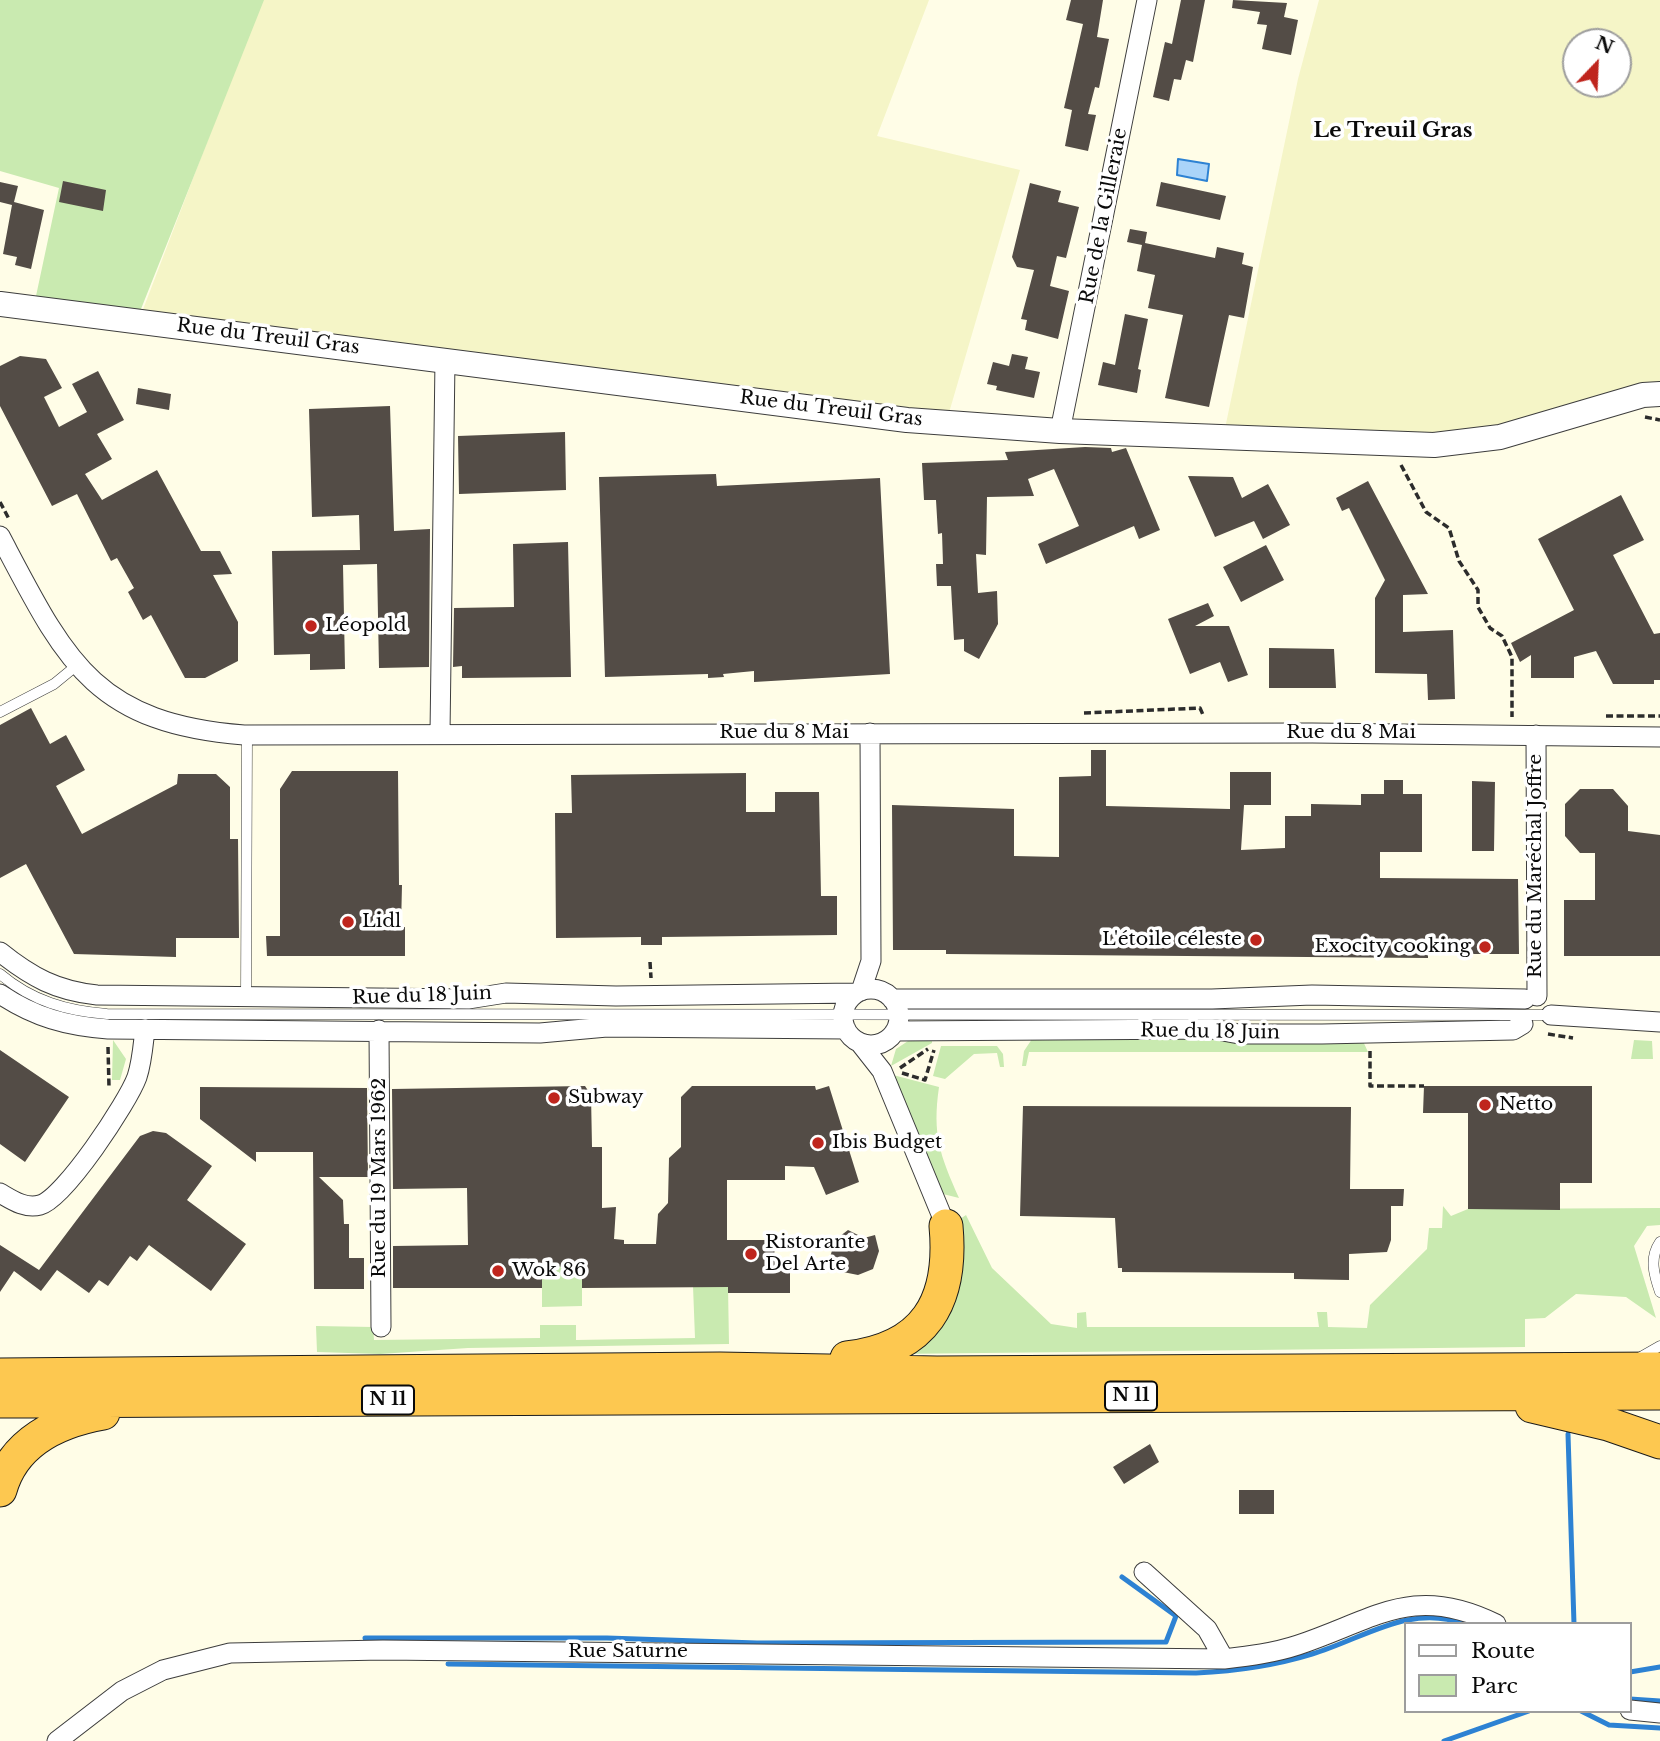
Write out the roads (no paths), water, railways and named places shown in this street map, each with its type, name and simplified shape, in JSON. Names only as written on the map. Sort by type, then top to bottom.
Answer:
[{"type":"highway","points":[[720,1369],[872,1355],[896,1347],[912,1336],[930,1314],[942,1290],[948,1254],[946,1226]]},
{"type":"highway","name":"N 11","points":[[0,1375],[720,1369],[990,1373],[1660,1369]]},
{"type":"highway","points":[[1482,1394],[1608,1423],[1660,1442]]},
{"type":"highway","name":"N 11","points":[[0,1401],[1660,1394]]},
{"type":"highway","points":[[0,1490],[18,1455],[48,1431],[86,1416],[173,1399]]},
{"type":"street","name":"Rue de la Gilleraie","points":[[1060,431],[1147,0]]},
{"type":"street","name":"Rue du Treuil Gras","points":[[0,304],[906,420],[1060,431],[1434,445],[1500,437],[1643,396],[1660,394]]},
{"type":"street","points":[[440,733],[445,360]]},
{"type":"street","name":"Rue du 8 Mai","points":[[6,532],[52,634],[76,666],[116,698],[149,716],[205,731],[247,735],[870,733],[1660,737]]},
{"type":"street","points":[[870,733],[871,961],[891,1015],[880,1067]]},
{"type":"street","name":"Rue du Maréchal Joffre","points":[[1526,1008],[1536,735]]},
{"type":"street","name":"Rue du 18 Juin","points":[[0,952],[25,973],[135,1017],[246,1013],[379,1030],[540,1033],[607,1027],[850,1029],[876,1044],[891,1015]]},
{"type":"street","points":[[871,961],[859,992],[845,1006],[850,1029],[880,1067],[946,1226]]},
{"type":"street","name":"Rue du 18 Juin","points":[[0,994],[33,1013],[58,1023],[246,1013],[358,999],[468,999],[517,993],[616,996],[859,992],[891,1015],[1212,1029],[1239,1034],[1513,1030],[1526,1008]]},
{"type":"street","points":[[891,1015],[1312,995],[1526,1008],[1546,1001],[1552,1015]]},
{"type":"street","points":[[1526,1008],[1538,1029],[1547,1024],[1552,1015]]},
{"type":"street","points":[[1552,1015],[1660,1022]]},
{"type":"street","points":[[0,1193],[15,1202],[31,1206],[54,1199],[117,1115],[131,1091],[142,1060],[135,1017]]},
{"type":"street","name":"Rue du 19 Mars 1962","points":[[379,1030],[381,1327]]},
{"type":"street","points":[[1144,1572],[1207,1629],[1224,1659]]},
{"type":"street","name":"Rue Saturne","points":[[57,1741],[122,1691],[163,1670],[196,1659],[230,1653],[397,1650],[1224,1659],[1261,1655],[1296,1646],[1380,1612],[1413,1603],[1445,1605],[1491,1622]]},
{"type":"street","points":[[1632,1710],[1660,1713]]},
{"type":"lane","points":[[0,712],[54,684],[76,666]]},
{"type":"lane","points":[[247,735],[246,1013],[850,1029],[891,1015]]},
{"type":"lane","points":[[0,974],[15,987],[54,1006],[135,1017]]},
{"type":"lane","points":[[1660,1242],[1654,1253],[1654,1273],[1660,1292]]},
{"type":"lane","points":[[1617,1369],[1660,1346]]},
{"type":"water","points":[[1178,159],[1209,164],[1207,181],[1177,175]]},
{"type":"waterway","points":[[1568,1434],[1574,1622]]},
{"type":"waterway","points":[[365,1638],[607,1638],[757,1643],[1166,1642],[1176,1616],[1122,1577]]},
{"type":"waterway","points":[[448,1664],[1196,1673],[1255,1667],[1297,1658],[1406,1620],[1425,1618],[1456,1622]]},
{"type":"waterway","points":[[1632,1672],[1660,1667]]},
{"type":"waterway","points":[[1632,1699],[1660,1701]]},
{"type":"waterway","points":[[1444,1741],[1523,1713]]},
{"type":"waterway","points":[[1585,1713],[1609,1725],[1660,1728]]},
{"type":"place","name":"Léopold","points":[[311,626]]},
{"type":"place","name":"Lidl","points":[[348,922]]},
{"type":"place","name":"L'étoile céleste","points":[[1256,940]]},
{"type":"place","name":"Exocity cooking","points":[[1485,947]]},
{"type":"place","name":"Subway","points":[[554,1098]]},
{"type":"place","name":"Netto","points":[[1485,1105]]},
{"type":"place","name":"Ibis Budget","points":[[818,1143]]},
{"type":"place","name":"Ristorante Del Arte","points":[[751,1254]]},
{"type":"place","name":"Wok 86","points":[[498,1271]]},
{"type":"district","name":"Le Treuil Gras","points":[[1393,131]]}]
